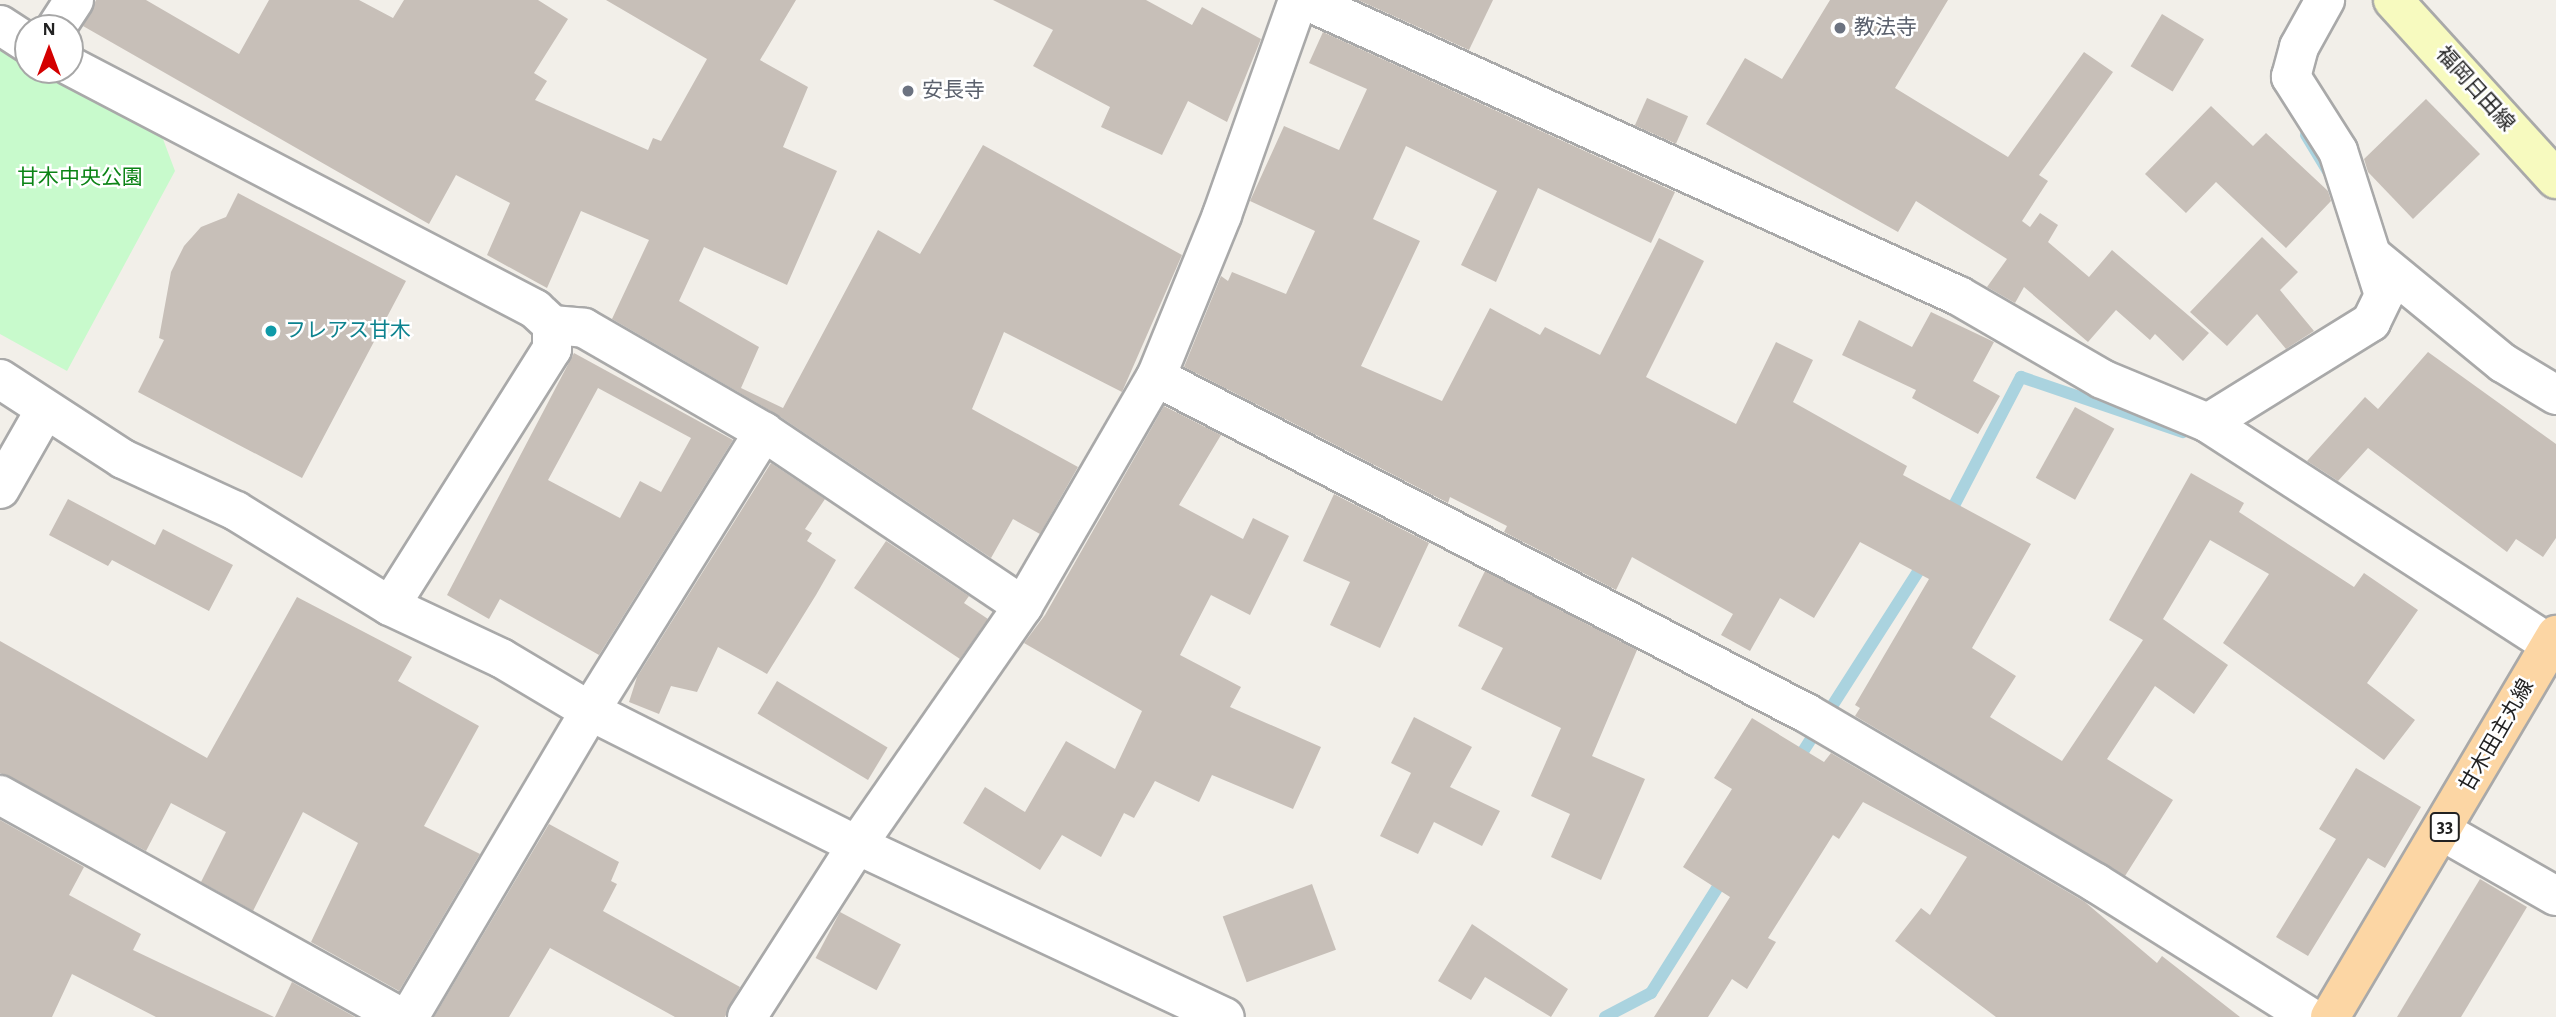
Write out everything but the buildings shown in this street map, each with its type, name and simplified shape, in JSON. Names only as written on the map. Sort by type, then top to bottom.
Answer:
[{"type":"main road","name":"福岡日田線","points":[[2393,0],[2556,178]]},
{"type":"main road","name":"甘木田主丸線","points":[[2330,1017],[2553,640]]},
{"type":"street","points":[[747,1017],[856,845],[1023,606],[1156,377],[1222,215],[1298,0]]},
{"type":"street","points":[[1305,0],[1959,296],[2102,380],[2208,423],[2553,640]]},
{"type":"street","points":[[2208,423],[2371,323],[2384,295],[2375,258],[2338,151],[2291,77],[2299,47],[2325,0]]},
{"type":"street","points":[[84,73],[535,309],[552,324],[584,328],[764,432],[1023,606]]},
{"type":"street","points":[[2375,258],[2503,363],[2556,395]]},
{"type":"street","points":[[390,606],[552,349],[552,324]]},
{"type":"street","points":[[1156,377],[1820,721],[2096,883],[2311,1017]]},
{"type":"street","points":[[0,379],[123,459],[236,512],[390,606],[501,658],[590,711],[856,845],[1225,1017]]},
{"type":"street","points":[[0,489],[46,410]]},
{"type":"street","points":[[409,1017],[590,711],[764,432]]},
{"type":"street","points":[[0,795],[400,1017]]},
{"type":"street","points":[[2442,831],[2556,896]]},
{"type":"green space","name":"甘木中央公園","points":[[0,38],[14,46],[14,84],[78,84],[160,131],[175,171],[67,371],[0,334]]},
{"type":"waterway","points":[[2306,135],[2329,173]]},
{"type":"waterway","points":[[1948,517],[2021,377],[2183,432]]},
{"type":"waterway","points":[[1795,764],[1925,561]]},
{"type":"waterway","points":[[1605,1017],[1651,993],[1726,874]]},
{"type":"place","name":"教法寺","points":[[1840,28]]},
{"type":"place","name":"安長寺","points":[[908,91]]},
{"type":"place","name":"フレアス甘木","points":[[271,331]]}]
